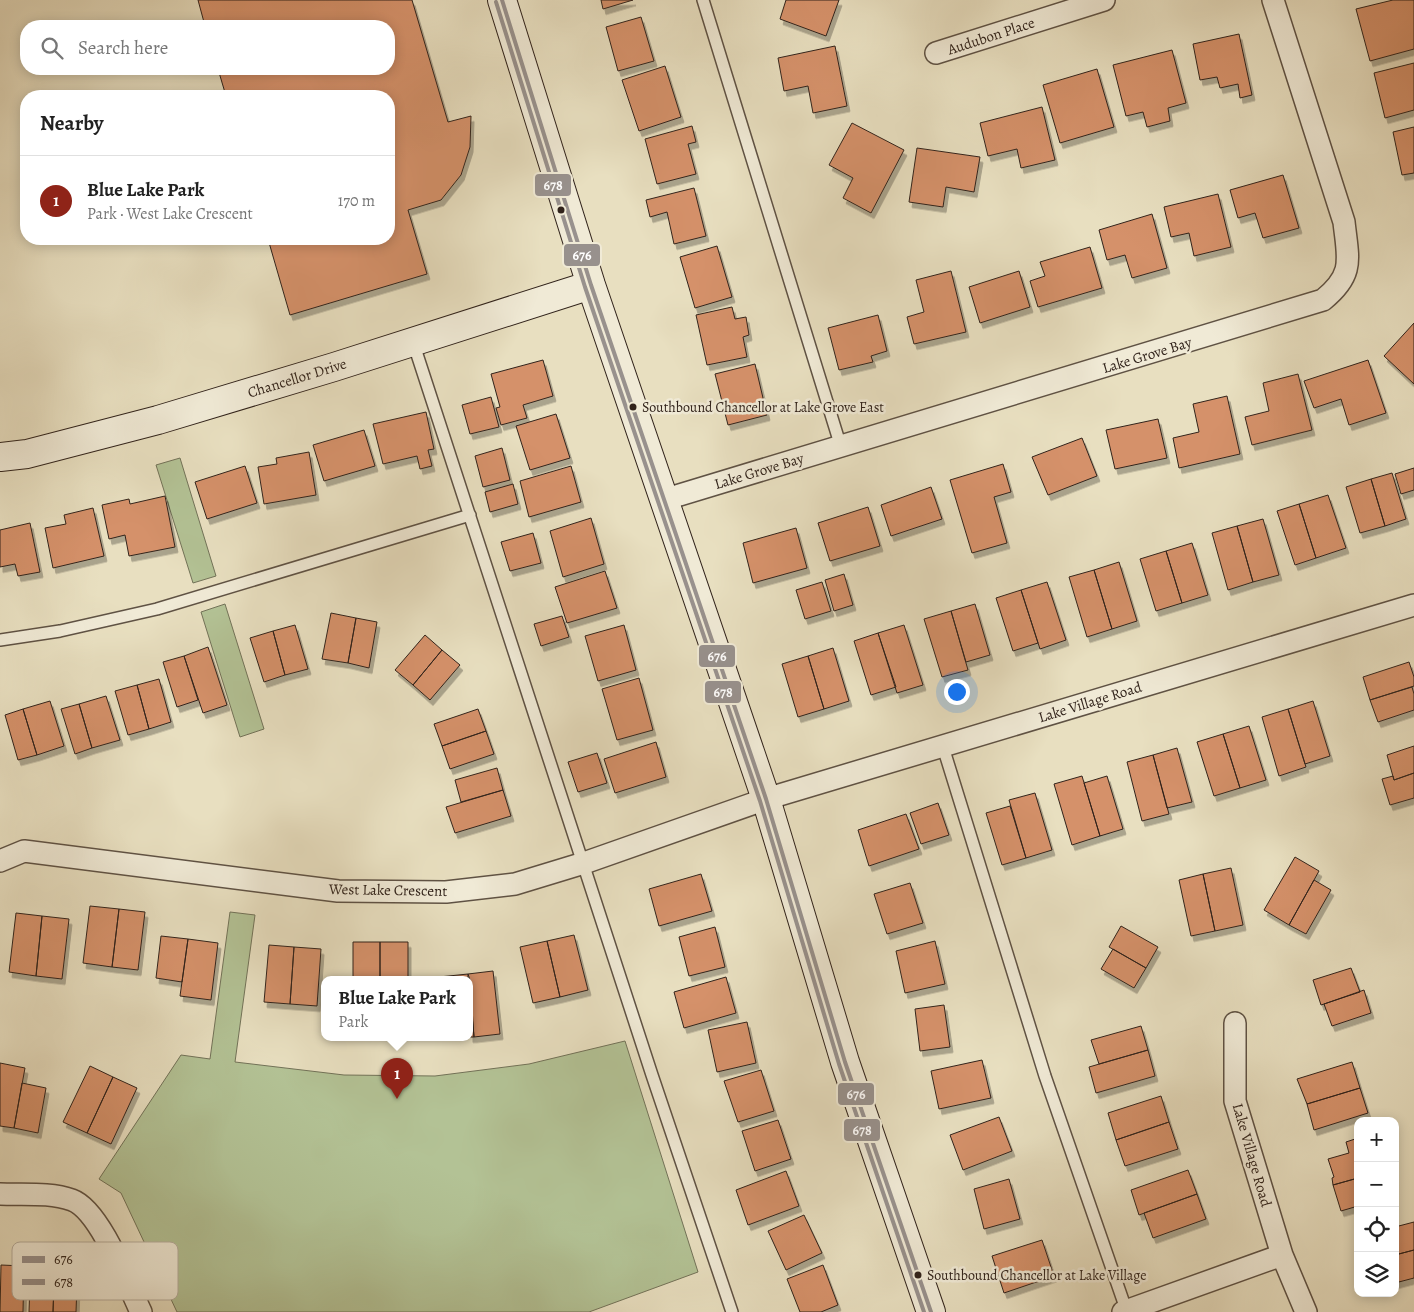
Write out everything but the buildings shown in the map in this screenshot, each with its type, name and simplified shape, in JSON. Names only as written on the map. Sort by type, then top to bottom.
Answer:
[{"type":"street","points":[[502,0],[591,286],[766,799],[845,1062],[931,1312]]},
{"type":"street","name":"Audubon Place","points":[[936,53],[1104,0]]},
{"type":"street","name":"Lake Grove Bay","points":[[663,500],[1324,300],[1344,279],[1347,265],[1344,222],[1274,0]]},
{"type":"street","name":"Chancellor Drive","points":[[0,457],[27,454],[158,420],[591,286]]},
{"type":"street","name":"Lake Village Road","points":[[766,799],[1414,605]]},
{"type":"street","name":"West Lake Crescent","points":[[0,861],[24,851],[338,891],[446,892],[516,884],[584,863],[766,799]]},
{"type":"street","name":"Lake Village Road","points":[[1236,1023],[1235,1101],[1282,1255],[1306,1312]]},
{"type":"street","points":[[0,1194],[60,1197],[74,1201],[89,1214],[102,1230],[108,1242]]},
{"type":"street","points":[[1126,1312],[1282,1255]]},
{"type":"street","points":[[135,1300],[141,1312]]},
{"type":"lane","points":[[703,0],[841,447]]},
{"type":"lane","points":[[413,342],[652,1075],[732,1312]]},
{"type":"lane","points":[[0,640],[60,631],[157,609],[470,515]]},
{"type":"lane","points":[[943,747],[1045,1076],[1126,1312]]},
{"type":"green space","points":[[180,458],[216,576],[193,583],[156,465]]},
{"type":"green space","points":[[225,604],[264,729],[240,737],[201,612]]},
{"type":"green space","points":[[230,912],[255,915],[235,1062],[344,1075],[435,1076],[529,1064],[625,1041],[698,1272],[589,1312],[177,1312],[171,1300],[178,1300],[178,1242],[144,1242],[121,1193],[99,1179],[181,1055],[210,1059]]},
{"type":"transit line","name":"676","points":[[502,0],[591,285],[766,799],[845,1062],[931,1312]]},
{"type":"transit line","name":"678","points":[[496,2],[585,287],[760,801],[839,1064],[924,1312]]},
{"type":"place","name":"Southbound Chancellor at Lake Grove East","points":[[633,407]]},
{"type":"place","name":"Blue Lake Park","points":[[397,1099]]},
{"type":"place","name":"Southbound Chancellor at Lake Village","points":[[918,1275]]}]
